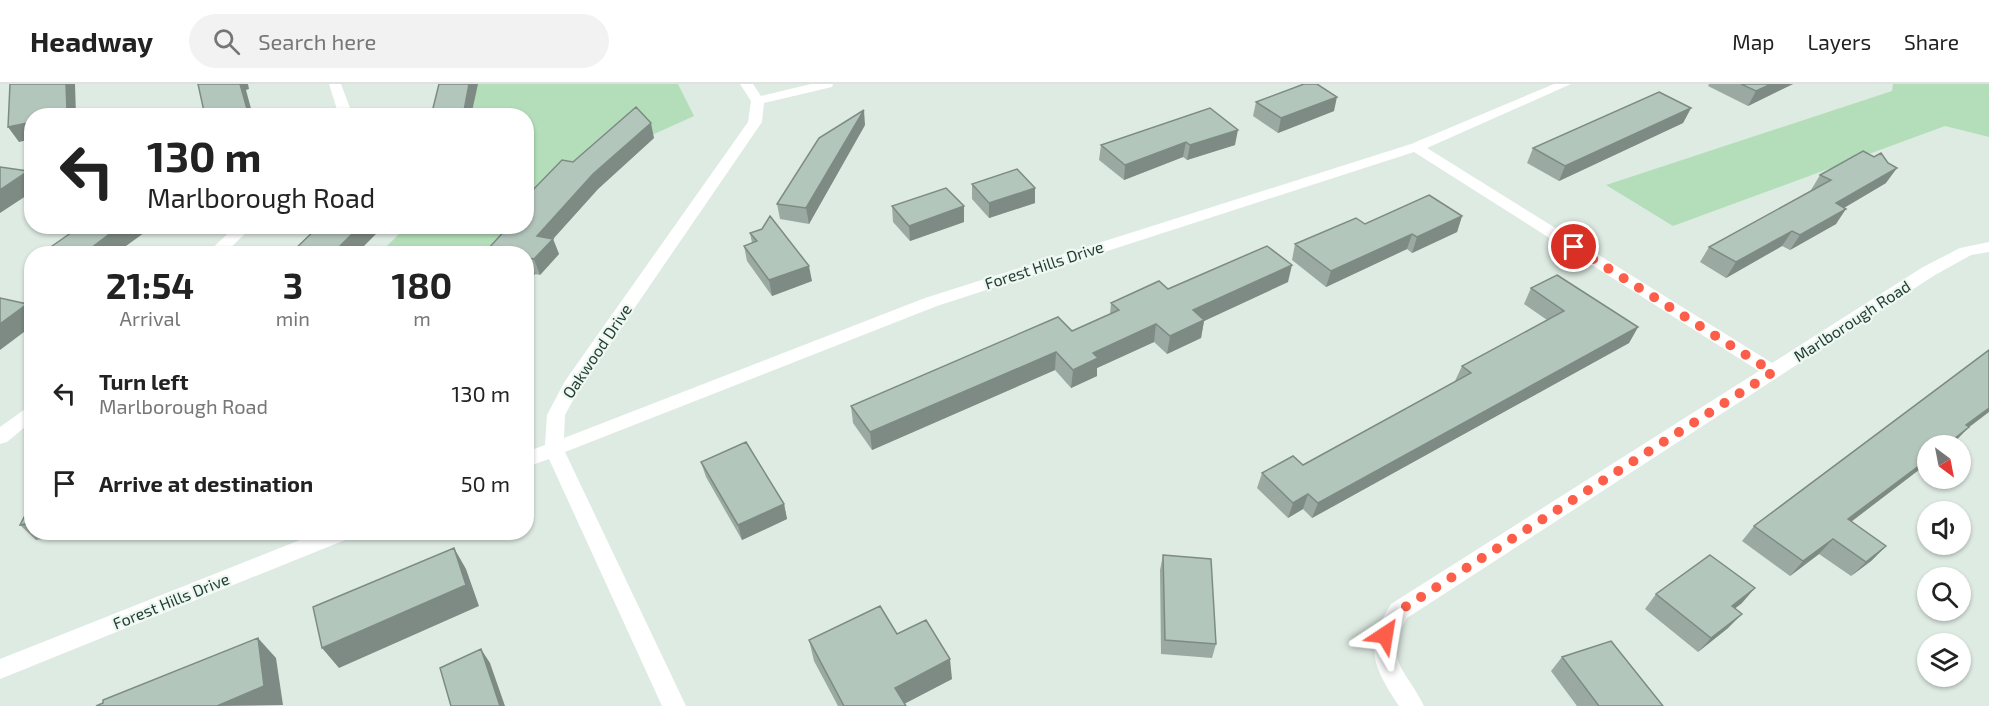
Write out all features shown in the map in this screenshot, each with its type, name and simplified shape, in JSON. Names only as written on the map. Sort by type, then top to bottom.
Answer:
[{"type":"street","points":[[335,84],[343,108]]},
{"type":"street","points":[[746,84],[758,101],[827,84]]},
{"type":"street","name":"Forest Hills Drive","points":[[534,457],[931,302],[1416,147],[1565,84]]},
{"type":"street","name":"Oakwood Drive","points":[[674,706],[554,449],[556,415],[571,386],[746,137],[755,122],[758,101]]},
{"type":"street","points":[[1416,147],[1773,372]]},
{"type":"street","points":[[223,246],[237,234]]},
{"type":"street","name":"Marlborough Road","points":[[1412,706],[1393,679],[1386,656],[1385,635],[1399,611],[1929,271],[1957,255],[1978,247],[1989,247]]},
{"type":"street","points":[[0,437],[24,417]]},
{"type":"street","name":"Forest Hills Drive","points":[[0,669],[323,540]]},
{"type":"green space","points":[[465,84],[678,84],[694,116],[555,179],[534,204],[534,108],[465,108]]},
{"type":"green space","points":[[1893,84],[1989,84],[1989,137],[1945,126],[1673,226],[1606,185],[1892,91]]},
{"type":"green space","points":[[399,234],[509,234],[498,246],[387,246]]},
{"type":"building","points":[[10,84],[66,84],[67,108],[24,108],[24,124],[8,127]]},
{"type":"building","points":[[198,84],[240,84],[247,108],[203,108]]},
{"type":"building","points":[[439,84],[469,84],[464,108],[433,108]]},
{"type":"building","points":[[1304,84],[1317,84],[1337,97],[1281,118],[1256,102]]},
{"type":"building","points":[[1741,84],[1771,84],[1756,91]]},
{"type":"building","points":[[1659,92],[1691,108],[1565,166],[1533,148]]},
{"type":"building","points":[[636,107],[651,123],[593,174],[537,236],[553,239],[534,259],[534,246],[491,246],[502,234],[534,234],[534,189],[562,160],[573,162]]},
{"type":"building","points":[[1210,108],[1238,130],[1190,145],[1186,142],[1125,165],[1101,145]]},
{"type":"building","points":[[864,110],[806,208],[777,204],[819,138]]},
{"type":"building","points":[[1863,151],[1874,157],[1881,153],[1888,163],[1897,168],[1836,203],[1846,209],[1800,235],[1792,231],[1736,262],[1709,247],[1831,180],[1820,175]]},
{"type":"building","points":[[0,167],[24,170],[24,174],[0,190]]},
{"type":"building","points":[[1017,169],[1035,188],[989,203],[972,184]]},
{"type":"building","points":[[946,188],[964,206],[909,226],[892,206]]},
{"type":"building","points":[[1429,195],[1462,216],[1417,237],[1412,234],[1331,271],[1295,244],[1356,218],[1365,224]]},
{"type":"building","points":[[770,216],[809,266],[769,280],[744,246],[757,241],[750,233],[762,229]]},
{"type":"building","points":[[69,234],[109,234],[94,246],[52,246]]},
{"type":"building","points":[[311,234],[352,234],[340,246],[298,246]]},
{"type":"building","points":[[1267,246],[1292,265],[1193,310],[1204,320],[1170,336],[1156,324],[1093,353],[1098,358],[1073,370],[1056,352],[870,432],[851,406],[1058,317],[1072,331],[1119,310],[1111,303],[1159,281],[1168,289]]},
{"type":"building","points":[[1557,275],[1638,327],[1318,503],[1308,494],[1293,503],[1262,473],[1293,456],[1303,465],[1471,373],[1462,366],[1564,311],[1531,288]]},
{"type":"building","points":[[0,298],[24,303],[24,306],[0,324]]},
{"type":"building","points":[[1989,350],[1989,408],[1966,425],[1969,427],[1959,435],[1917,435],[1917,467],[1848,519],[1886,546],[1866,562],[1833,539],[1803,561],[1754,526]]},
{"type":"building","points":[[746,442],[784,504],[738,525],[701,462]]},
{"type":"building","points":[[454,548],[466,585],[322,648],[313,607]]},
{"type":"building","points":[[1163,555],[1211,559],[1216,644],[1165,640]]},
{"type":"building","points":[[1710,555],[1755,588],[1732,606],[1742,614],[1711,638],[1656,594]]},
{"type":"building","points":[[880,606],[897,634],[926,620],[950,659],[895,688],[906,706],[844,706],[809,640]]},
{"type":"building","points":[[258,638],[264,686],[217,706],[96,706],[103,703],[103,700]]},
{"type":"building","points":[[1611,641],[1663,706],[1599,706],[1562,657]]},
{"type":"building","points":[[481,649],[500,706],[451,706],[440,668]]},
{"type":"route","points":[[1385,635],[1399,611],[1773,372],[1574,247]]}]
